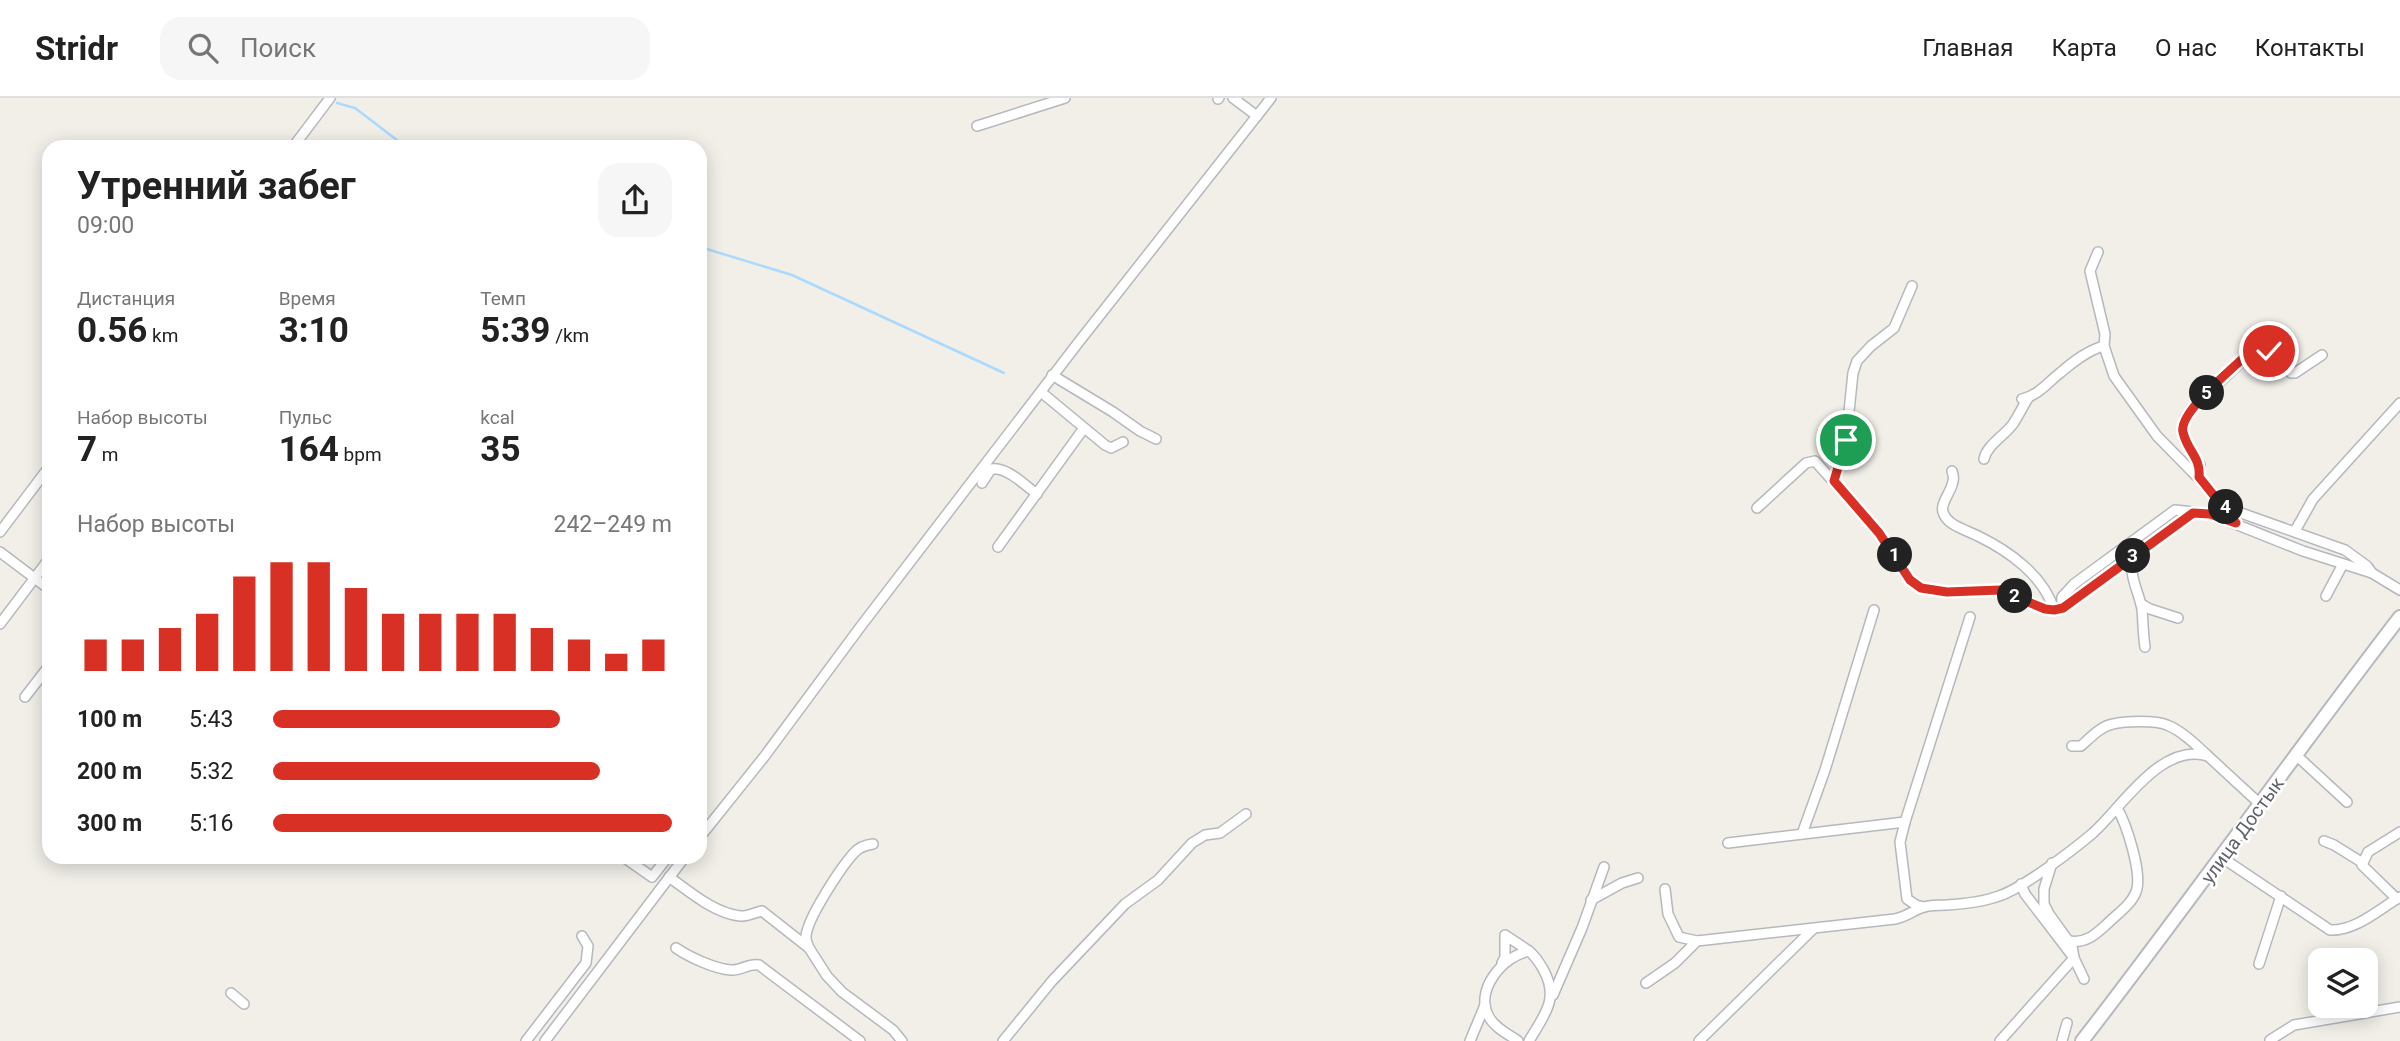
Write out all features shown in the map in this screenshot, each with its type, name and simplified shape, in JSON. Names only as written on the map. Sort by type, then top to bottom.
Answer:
[{"type":"main road","name":"улица Достык","points":[[2082,1041],[2400,617]]},
{"type":"street","points":[[298,140],[330,98]]},
{"type":"street","points":[[977,126],[1065,98]]},
{"type":"street","points":[[1233,98],[1257,116]]},
{"type":"street","points":[[707,828],[764,757],[861,626],[987,468],[1052,376],[1271,98]]},
{"type":"street","points":[[2098,252],[2090,271],[2105,334],[2104,346],[2114,376],[2172,453],[2199,477],[2236,523]]},
{"type":"street","points":[[1834,481],[1846,440],[1853,373],[1857,361],[1894,328],[1912,286]]},
{"type":"street","points":[[1984,460],[1986,452],[2011,428],[2019,416],[2025,398],[2046,387],[2060,372],[2086,353],[2104,346]]},
{"type":"street","points":[[2199,477],[2200,465],[2187,445],[2182,429],[2191,408],[2256,348],[2269,351],[2291,373],[2322,355]]},
{"type":"street","points":[[1052,376],[1156,439]]},
{"type":"street","points":[[1041,391],[1105,445],[1111,448],[1123,442]]},
{"type":"street","points":[[2295,531],[2313,499],[2400,402]]},
{"type":"street","points":[[998,547],[1084,428]]},
{"type":"street","points":[[1757,508],[1811,460],[1824,468],[1879,533],[1910,580],[1921,588],[1947,592],[2000,590],[2045,609],[2058,609],[2194,513]]},
{"type":"street","points":[[982,483],[987,468]]},
{"type":"street","points":[[987,468],[997,468],[1011,475],[1037,494]]},
{"type":"street","points":[[1952,471],[1953,481],[1943,506],[1946,517],[2025,567],[2058,609]]},
{"type":"street","points":[[0,531],[42,476]]},
{"type":"street","points":[[2225,507],[2345,551],[2367,566],[2372,573]]},
{"type":"street","points":[[2058,609],[2062,597],[2074,584],[2175,510],[2210,514],[2236,523],[2372,573],[2400,590]]},
{"type":"street","points":[[0,552],[42,584]]},
{"type":"street","points":[[2135,555],[2132,569],[2141,604],[2145,647]]},
{"type":"street","points":[[2326,596],[2343,564]]},
{"type":"street","points":[[0,624],[42,568]]},
{"type":"street","points":[[2141,604],[2178,618]]},
{"type":"street","points":[[1802,834],[1825,771],[1874,610]]},
{"type":"street","points":[[1924,906],[1907,898],[1900,842],[1970,617]]},
{"type":"street","points":[[25,697],[42,675]]},
{"type":"street","points":[[2072,746],[2081,746],[2101,729],[2112,724],[2156,722],[2167,725],[2208,756],[2260,804]]},
{"type":"street","points":[[1679,937],[1697,941],[1900,918],[1924,906],[1999,896],[2052,863],[2094,831],[2131,791],[2165,762],[2194,754],[2208,756]]},
{"type":"street","points":[[2296,755],[2347,803]]},
{"type":"street","points":[[2069,941],[2083,941],[2098,932],[2136,893],[2137,877],[2129,836],[2117,808]]},
{"type":"street","points":[[1003,1041],[1052,981],[1125,904],[1158,880],[1192,843],[1205,835],[1220,833],[1246,814]]},
{"type":"street","points":[[1728,843],[1905,822]]},
{"type":"street","points":[[2221,857],[2321,925],[2336,930],[2354,925],[2398,897],[2364,869],[2363,863],[2368,852],[2400,832]]},
{"type":"street","points":[[2324,841],[2363,863]]},
{"type":"street","points":[[873,844],[864,845],[854,852],[811,919],[806,937],[809,948],[827,976],[842,992],[893,1030],[902,1041]]},
{"type":"street","points":[[2052,863],[2044,889],[2044,904],[2072,946],[2074,958]]},
{"type":"street","points":[[634,864],[652,877],[662,864]]},
{"type":"street","points":[[545,1041],[679,864]]},
{"type":"street","points":[[1529,1041],[1583,928],[1604,867]]},
{"type":"street","points":[[669,877],[706,903],[723,911],[738,916],[762,911],[809,948]]},
{"type":"street","points":[[1591,900],[1622,883],[1638,878]]},
{"type":"street","points":[[2021,884],[2025,894],[2074,958],[2084,979]]},
{"type":"street","points":[[1665,888],[1668,914],[1686,952]]},
{"type":"street","points":[[2259,964],[2281,896]]},
{"type":"street","points":[[1699,1041],[1813,929]]},
{"type":"street","points":[[1469,1041],[1492,979],[1505,957],[1506,935],[1538,961],[1547,975],[1551,999]]},
{"type":"street","points":[[526,1041],[586,963],[588,946],[582,936]]},
{"type":"street","points":[[1646,983],[1675,963],[1697,941]]},
{"type":"street","points":[[676,948],[690,957],[730,970],[759,965],[860,1041]]},
{"type":"street","points":[[1501,965],[1513,956],[1529,951]]},
{"type":"street","points":[[2000,1041],[2074,958]]},
{"type":"street","points":[[231,993],[244,1004]]},
{"type":"street","points":[[1485,1003],[1494,1025],[1518,1041]]},
{"type":"street","points":[[2268,1041],[2294,1025],[2400,1007]]},
{"type":"street","points":[[2062,1041],[2067,1023]]},
{"type":"street","points":[[2268,1041],[2278,1041]]},
{"type":"waterway","points":[[337,103],[355,108],[397,140]]},
{"type":"waterway","points":[[707,249],[792,275],[1004,373]]},
{"type":"route","points":[[1846,440],[1834,481],[1879,533],[1916,585],[1928,591],[2000,590],[2045,609],[2054,610],[2063,608],[2193,513],[2210,514],[2236,523],[2199,477],[2200,465],[2187,445],[2182,425],[2191,408],[2252,350],[2262,348],[2269,351]]}]
